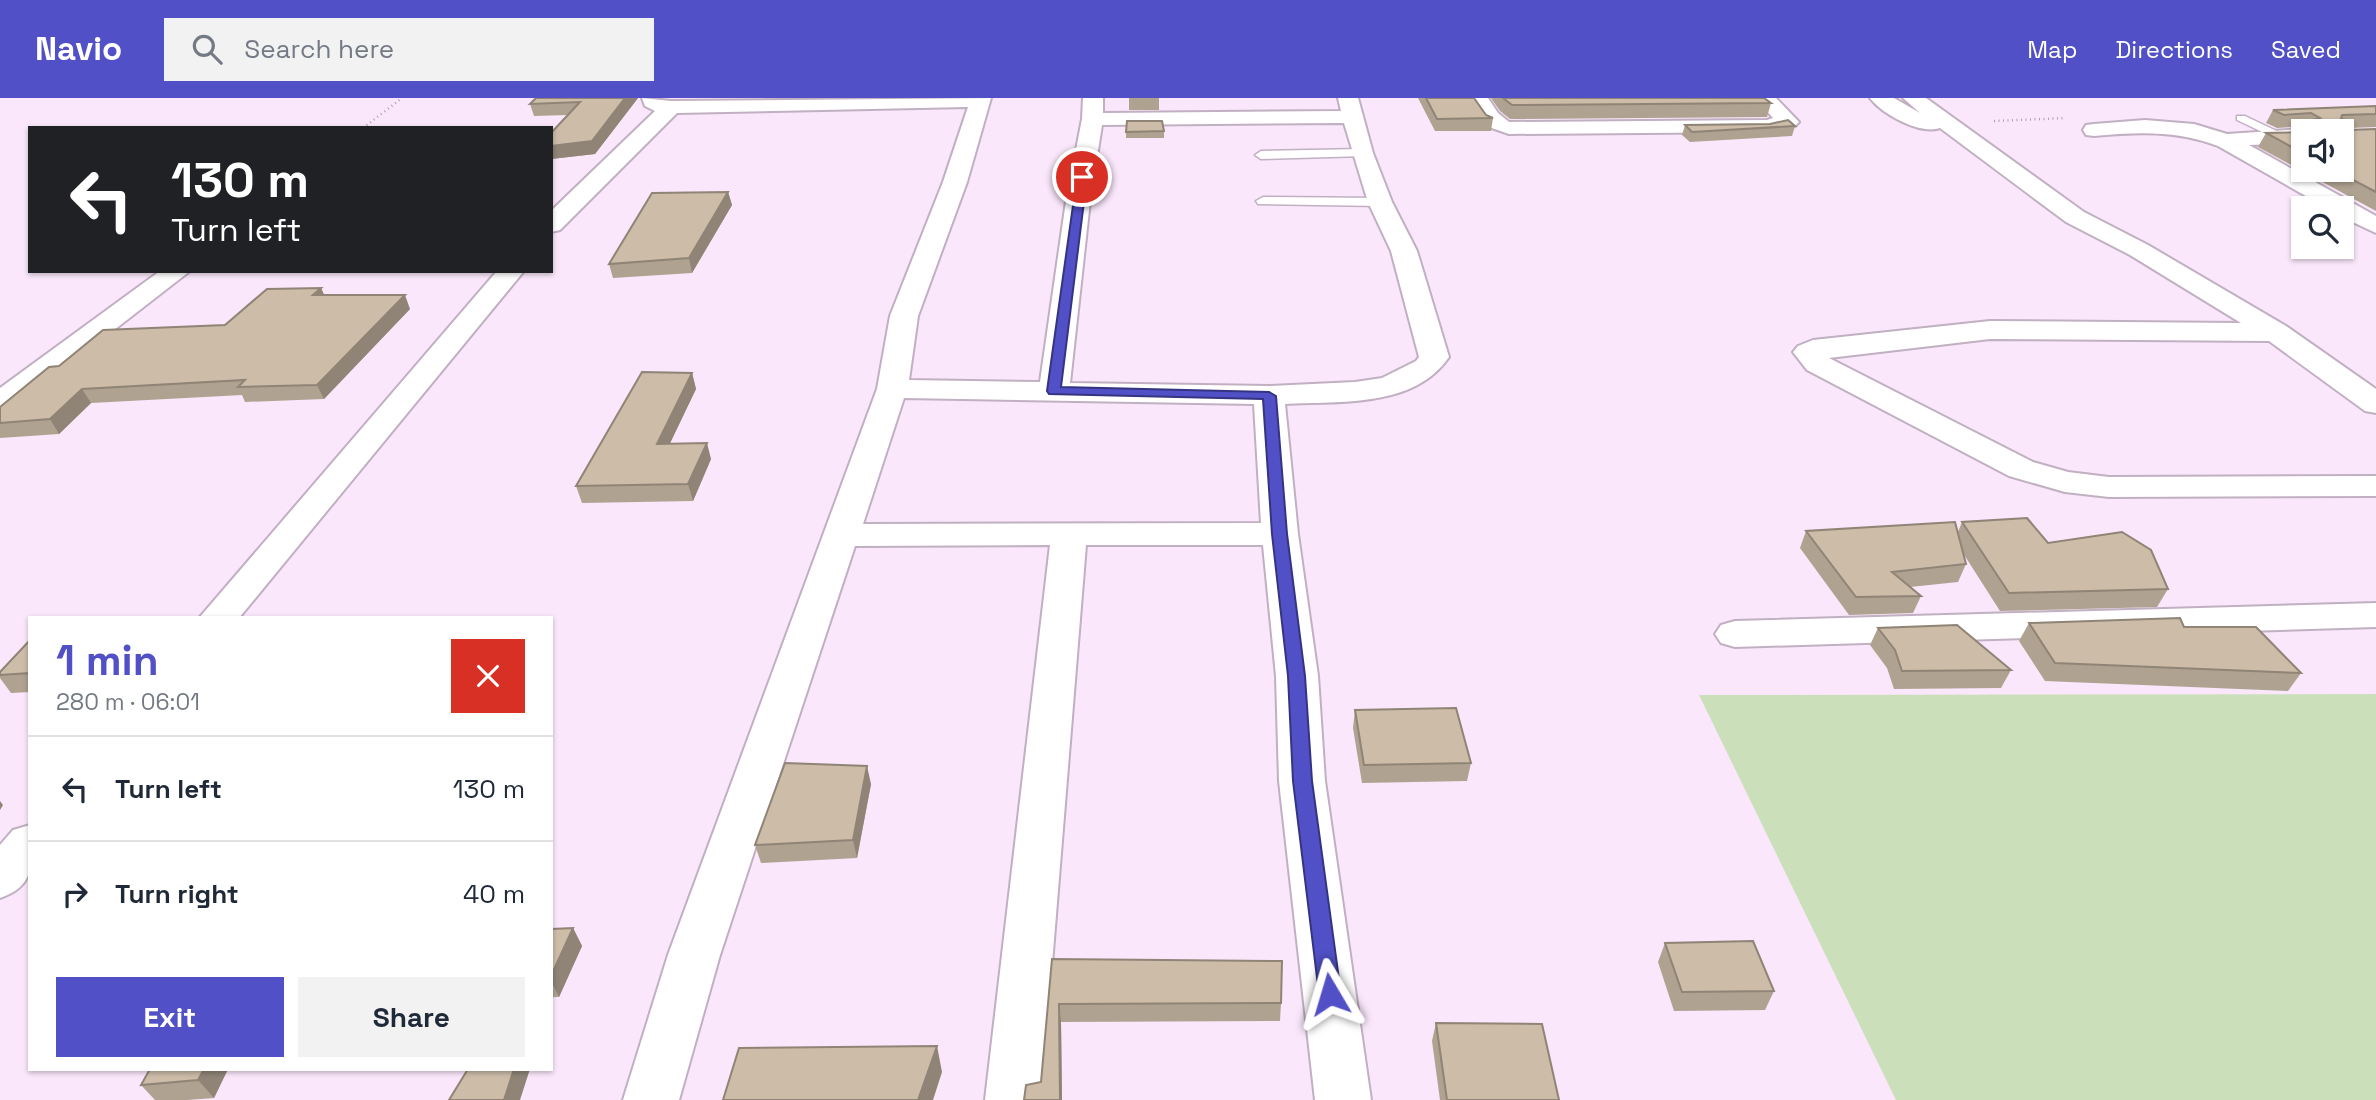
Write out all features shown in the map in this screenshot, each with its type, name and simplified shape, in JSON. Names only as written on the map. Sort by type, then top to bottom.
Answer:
[{"type":"street","points":[[1478,98],[1492,121],[1503,128],[1657,127],[1788,122],[1765,98]]},
{"type":"street","points":[[1880,98],[1906,115],[1935,118],[2075,217],[2139,250],[2276,332],[2376,404]]},
{"type":"street","points":[[553,223],[662,102],[980,100],[955,182],[904,316],[892,389],[694,955],[651,1100]]},
{"type":"street","points":[[1640,107],[1657,127]]},
{"type":"street","points":[[892,389],[1269,396],[1388,387],[1412,377],[1427,367],[1434,357],[1404,251],[1362,153],[1351,108],[1093,108],[1078,201],[1054,391]]},
{"type":"street","points":[[2094,130],[2180,127],[2200,131],[2226,141],[2376,226]]},
{"type":"street","points":[[2226,141],[2291,136]]},
{"type":"street","points":[[0,403],[174,273]]},
{"type":"street","points":[[220,616],[509,273]]},
{"type":"street","points":[[2276,332],[1990,330],[1813,349],[1808,352],[1818,364],[1959,438],[2021,469],[2065,482],[2109,487],[2376,486]]},
{"type":"street","points":[[1269,396],[1280,534],[1297,676],[1302,781],[1343,1100]]},
{"type":"street","points":[[1013,1100],[1069,534]]},
{"type":"street","points":[[842,535],[1280,534]]},
{"type":"street","points":[[1735,634],[2376,615]]},
{"type":"street","points":[[0,879],[28,845]]},
{"type":"lane","points":[[2241,118],[2291,136]]},
{"type":"lane","points":[[1261,155],[1362,153]]},
{"type":"lane","points":[[1263,201],[1381,202]]},
{"type":"path","points":[[366,126],[402,98]]},
{"type":"path","points":[[1935,118],[2072,118]]},
{"type":"green space","points":[[2376,694],[2376,1100],[1896,1100],[1699,695]]},
{"type":"building","points":[[536,98],[625,98],[592,141],[553,146],[553,131],[580,102],[530,104]]},
{"type":"building","points":[[1426,98],[1474,98],[1486,115],[1493,118],[1437,119]]},
{"type":"building","points":[[1503,98],[1764,98],[1771,103],[1512,105]]},
{"type":"building","points":[[2376,106],[2376,114],[2316,119],[2320,118],[2311,113],[2284,115],[2273,110]]},
{"type":"building","points":[[1788,120],[1795,126],[1692,132],[1685,125],[1770,124]]},
{"type":"building","points":[[1127,121],[1162,121],[1164,131],[1126,132]]},
{"type":"building","points":[[2376,129],[2376,192],[2354,180],[2354,130]]},
{"type":"building","points":[[2291,132],[2291,147],[2266,133]]},
{"type":"building","points":[[728,192],[689,258],[609,264],[652,193]]},
{"type":"building","points":[[321,288],[313,295],[405,295],[317,385],[238,387],[245,380],[82,389],[50,419],[0,423],[0,407],[49,367],[59,366],[103,330],[225,325],[267,289]]},
{"type":"building","points":[[642,372],[692,373],[657,444],[707,443],[688,484],[576,486]]},
{"type":"building","points":[[2027,518],[2048,543],[2122,532],[2151,550],[2168,589],[2009,593],[1962,522]]},
{"type":"building","points":[[1955,522],[1966,564],[1892,572],[1921,596],[1856,597],[1806,531]]},
{"type":"building","points":[[2180,618],[2184,627],[2256,627],[2301,673],[2055,663],[2029,623]]},
{"type":"building","points":[[1957,625],[2011,670],[1902,671],[1895,650],[1878,628]]},
{"type":"building","points":[[28,642],[28,673],[0,675]]},
{"type":"building","points":[[1456,708],[1471,763],[1364,765],[1355,710]]},
{"type":"building","points":[[785,763],[867,766],[853,840],[755,845]]},
{"type":"building","points":[[573,928],[553,972],[553,929]]},
{"type":"building","points":[[1753,941],[1774,991],[1682,992],[1665,943]]},
{"type":"building","points":[[1052,959],[1282,961],[1281,1003],[1059,1004],[1060,1100],[1024,1100],[1026,1085],[1041,1082]]},
{"type":"building","points":[[1436,1023],[1542,1024],[1559,1100],[1447,1100]]},
{"type":"building","points":[[937,1046],[918,1100],[723,1100],[739,1048]]},
{"type":"building","points":[[149,1071],[203,1071],[198,1080],[141,1085]]},
{"type":"building","points":[[467,1071],[513,1071],[504,1100],[449,1100]]},
{"type":"route","points":[[1082,177],[1054,391],[1269,396],[1280,534],[1297,676],[1302,781],[1330,994]]}]
